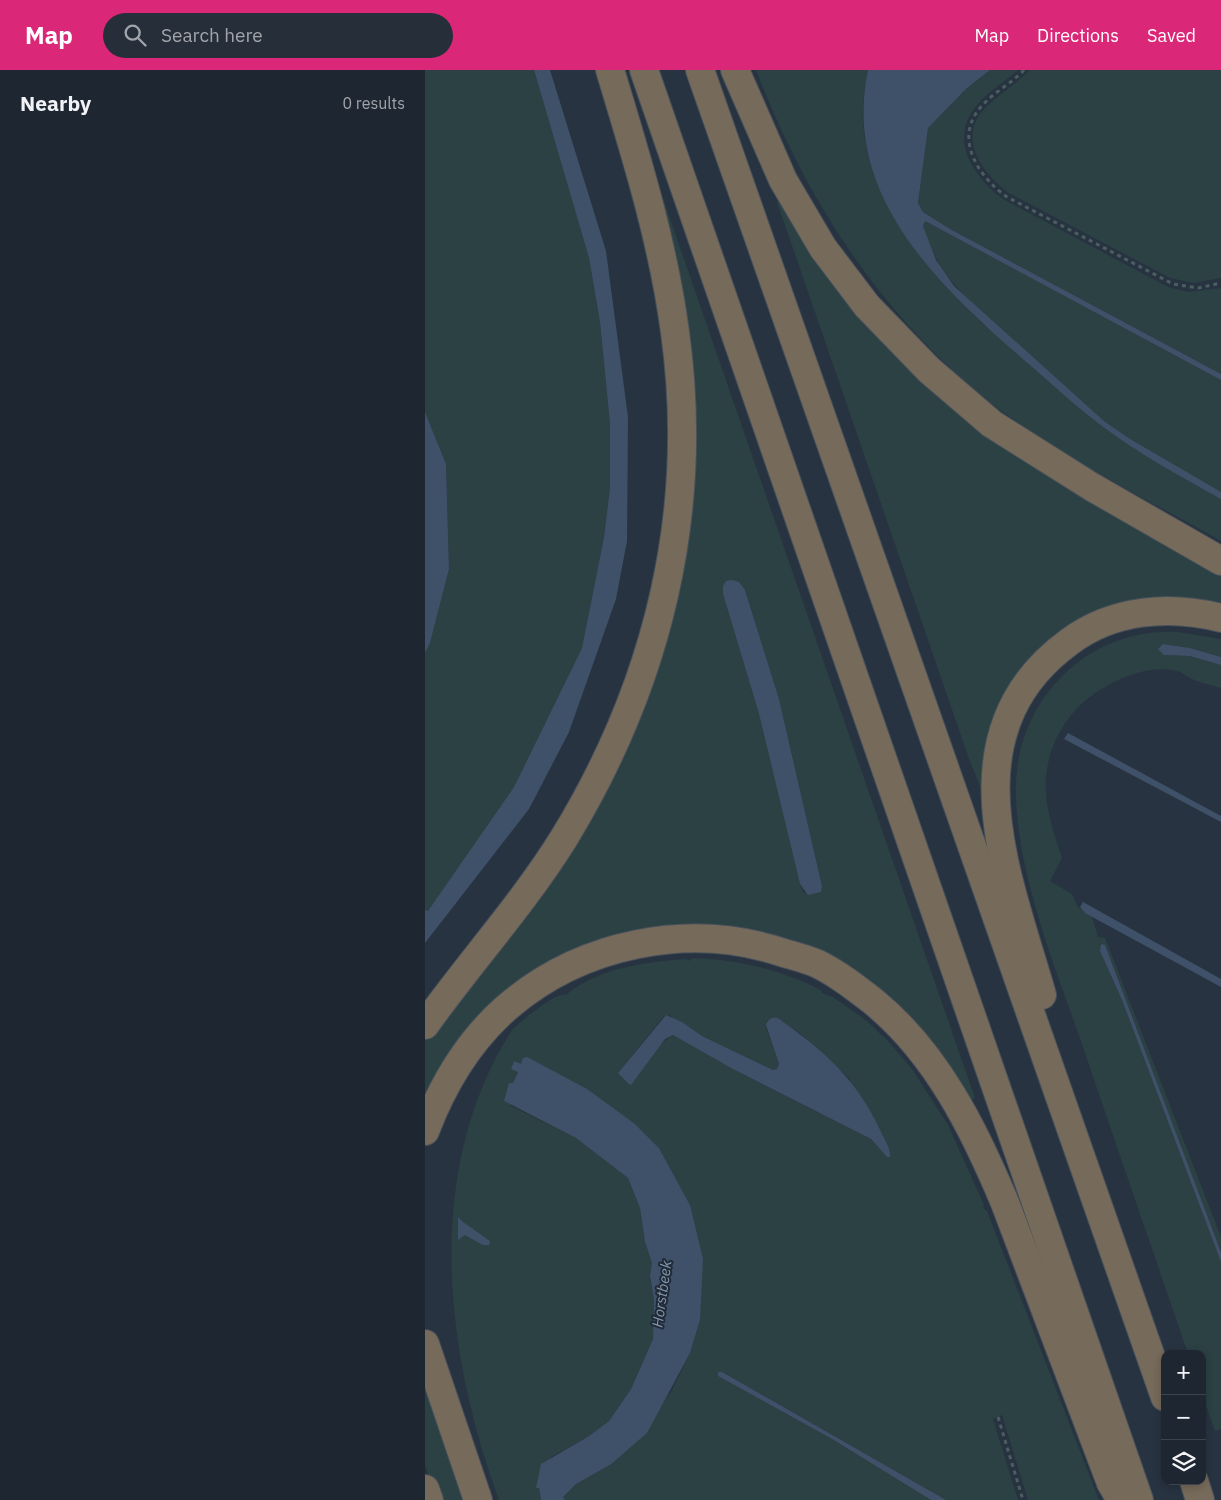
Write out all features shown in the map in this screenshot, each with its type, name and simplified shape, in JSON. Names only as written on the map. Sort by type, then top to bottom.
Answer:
[{"type":"highway","points":[[425,1025],[533,884],[586,802],[611,753],[640,685],[654,638],[670,570],[683,454],[682,396],[676,332],[651,209],[610,70]]},
{"type":"highway","points":[[644,70],[1139,1500]]},
{"type":"highway","points":[[700,70],[1164,1395]]},
{"type":"highway","points":[[735,70],[783,180],[823,248],[867,306],[929,370],[992,424],[1092,487],[1221,561]]},
{"type":"highway","points":[[1118,1264],[1000,846],[995,791],[996,765],[1005,728],[1026,684],[1042,665],[1077,636],[1097,625],[1144,612],[1170,610],[1200,613],[1221,618]]},
{"type":"highway","points":[[425,1131],[436,1102],[462,1058],[499,1016],[532,988],[588,958],[643,943],[691,937],[747,942],[817,964],[854,987],[899,1026],[928,1059],[951,1092],[986,1159],[1005,1203],[1111,1483],[1121,1500]]},
{"type":"highway","points":[[425,1344],[478,1500]]},
{"type":"highway","points":[[1195,1485],[1200,1500]]},
{"type":"highway","points":[[425,1489],[429,1500]]},
{"type":"path","points":[[1024,70],[980,107],[970,127],[969,145],[972,155],[989,182],[1007,197],[1173,284],[1198,288],[1221,283]]},
{"type":"path","points":[[998,1417],[1023,1500]]},
{"type":"green space","points":[[425,70],[534,70],[589,258],[600,322],[610,424],[610,487],[604,537],[582,648],[514,787],[428,912],[425,910],[425,653],[430,643],[449,569],[446,464],[425,412]]},
{"type":"green space","points":[[756,70],[868,70],[863,100],[863,119],[867,149],[875,177],[888,205],[922,257],[983,324],[989,319],[957,287],[934,255],[923,226],[925,221],[1221,380],[1221,541],[1095,471],[1033,433],[976,391],[939,358],[905,322],[846,245],[796,160]]},
{"type":"green space","points":[[990,70],[1018,70],[978,103],[967,122],[964,134],[965,147],[975,170],[993,191],[1003,199],[1168,287],[1189,292],[1221,288],[1221,374],[950,229],[923,212],[918,203],[928,128],[967,88]]},
{"type":"green space","points":[[1030,70],[1221,70],[1221,278],[1194,283],[1170,278],[1009,193],[990,176],[976,155],[973,143],[973,131],[977,119],[990,103]]},
{"type":"green space","points":[[650,161],[975,1098],[968,1101],[949,1072],[766,938],[566,960],[425,1109],[425,1040],[542,885],[681,550]],"holes":[[[745,590],[779,699],[822,886],[804,893],[800,884],[759,714],[723,594]]]},
{"type":"green space","points":[[780,200],[857,314],[885,346],[922,382],[1221,573],[1221,605],[1067,628],[1032,658],[983,788],[981,789],[777,202]]},
{"type":"green space","points":[[1178,632],[1221,639],[1221,657],[1190,648],[1163,644],[1164,655],[1190,656],[1221,665],[1221,688],[1195,680],[1178,671],[1164,669],[1138,673],[1107,686],[1079,707],[1067,720],[1058,735],[1047,767],[1047,803],[1051,824],[1062,858],[1050,881],[1072,894],[1078,907],[1092,917],[1098,937],[1105,938],[1221,1237],[1221,1252],[1105,945],[1100,951],[1122,1000],[1221,1262],[1221,1429],[1215,1431],[1206,1405],[1206,1350],[1187,1350],[1048,949],[1028,881],[1017,814],[1016,782],[1021,750],[1031,721],[1046,695],[1066,672],[1090,654],[1117,641],[1146,633]]},
{"type":"green space","points":[[693,958],[743,963],[790,976],[821,990],[822,993],[833,997],[867,1021],[890,1043],[912,1069],[948,1125],[984,1205],[983,1208],[987,1211],[1099,1500],[1028,1500],[1002,1415],[993,1419],[1018,1500],[946,1500],[722,1372],[718,1376],[832,1439],[931,1500],[565,1500],[563,1497],[576,1484],[610,1465],[671,1392],[690,1353],[700,1320],[700,1294],[690,1205],[659,1148],[635,1124],[514,1061],[511,1069],[518,1071],[513,1083],[511,1106],[576,1138],[628,1178],[640,1208],[645,1242],[652,1263],[650,1275],[654,1301],[653,1339],[631,1389],[609,1421],[589,1436],[551,1457],[537,1488],[539,1488],[541,1500],[499,1500],[480,1441],[465,1380],[455,1319],[451,1258],[455,1197],[465,1139],[484,1083],[512,1030],[547,1002],[561,995],[566,995],[592,978],[623,968],[671,960],[686,959],[688,961]],"holes":[[[668,1015],[702,1036],[773,1070],[777,1069],[779,1064],[766,1027],[767,1021],[778,1018],[802,1035],[849,1078],[887,1157],[871,1139],[731,1068],[673,1035],[618,1073],[664,1016]]]},
{"type":"green space","points":[[425,1365],[467,1500],[438,1500],[425,1465]]},
{"type":"water","points":[[534,70],[550,70],[606,251],[628,417],[627,541],[616,599],[569,732],[529,809],[425,943],[425,910],[428,911],[514,787],[582,648],[604,537],[610,487],[610,424],[600,322],[589,258]]},
{"type":"water","points":[[868,70],[990,70],[967,88],[928,128],[918,203],[923,212],[950,229],[1221,374],[1221,380],[925,221],[923,226],[936,260],[954,286],[1105,422],[1130,439],[1221,492],[1221,499],[1145,455],[1092,418],[992,331],[930,269],[904,234],[883,197],[869,158],[863,115]]},
{"type":"water","points":[[425,412],[446,464],[449,569],[430,643],[425,653]]},
{"type":"water","points":[[726,581],[739,582],[745,590],[779,699],[822,886],[821,892],[808,895],[800,884],[759,714],[723,594],[723,586]]},
{"type":"water","points":[[1163,644],[1190,648],[1221,657],[1221,665],[1190,656],[1164,655],[1158,649]]},
{"type":"water","points":[[1068,733],[1221,816],[1221,822],[1064,739]]},
{"type":"water","points":[[1083,902],[1221,979],[1221,987],[1085,913],[1080,907]]},
{"type":"water","points":[[1101,944],[1105,945],[1221,1252],[1221,1262],[1122,1000],[1100,951]]},
{"type":"water","points":[[666,1015],[682,1022],[702,1036],[773,1070],[777,1069],[779,1064],[766,1025],[771,1019],[778,1018],[810,1042],[850,1081],[872,1113],[887,1144],[890,1157],[887,1157],[871,1139],[731,1068],[673,1035],[665,1039],[631,1085],[629,1084],[618,1073]]},
{"type":"water","name":"Horstbeek","points":[[527,1057],[587,1089],[635,1124],[659,1148],[690,1205],[703,1259],[700,1320],[690,1353],[647,1433],[610,1465],[576,1484],[563,1497],[565,1500],[541,1500],[539,1488],[536,1488],[541,1464],[589,1436],[609,1421],[631,1389],[653,1339],[654,1301],[650,1275],[652,1263],[645,1242],[640,1208],[628,1178],[576,1138],[504,1101],[509,1083],[513,1083],[518,1072],[511,1069],[514,1061],[521,1064],[523,1058]]},
{"type":"water","points":[[458,1217],[490,1241],[489,1245],[483,1245],[465,1235],[458,1240]]},
{"type":"water","points":[[718,1372],[722,1372],[946,1500],[931,1500],[832,1439],[718,1376]]}]
